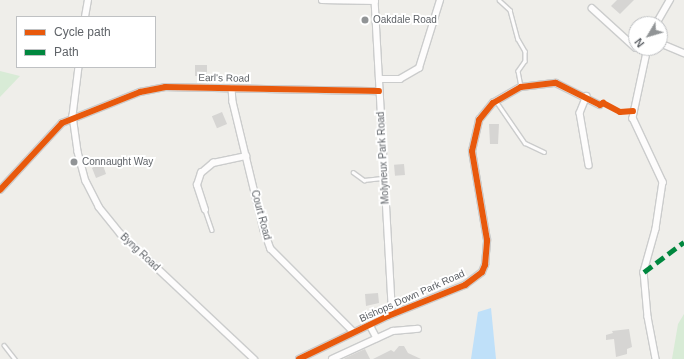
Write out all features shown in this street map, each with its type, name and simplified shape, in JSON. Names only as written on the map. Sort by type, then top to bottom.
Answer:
[{"type":"street","points":[[85,16],[88,0]]},
{"type":"street","points":[[322,0],[375,1]]},
{"type":"street","points":[[379,79],[400,79],[419,68],[440,0]]},
{"type":"street","points":[[661,16],[670,0]]},
{"type":"street","name":"Molyneux Park Road","points":[[375,1],[392,307],[388,316]]},
{"type":"street","points":[[592,8],[628,41]]},
{"type":"street","points":[[668,46],[684,53]]},
{"type":"street","points":[[646,57],[633,111],[637,129],[654,159],[663,182],[656,229],[644,272],[648,317],[656,359]]},
{"type":"street","name":"Byng Road","points":[[78,68],[73,116],[84,176],[109,221],[254,359]]},
{"type":"street","name":"Bishops Down Park Road","points":[[299,359],[388,316],[465,285],[482,272],[486,265],[487,240],[472,151],[479,120],[496,101],[521,87],[556,83],[587,96],[600,105]]},
{"type":"street","name":"Earl's Road","points":[[73,116],[125,96],[159,88],[379,91]]},
{"type":"street","name":"Court Road","points":[[232,88],[246,156],[271,249],[354,332]]},
{"type":"street","points":[[587,96],[580,114],[589,165]]},
{"type":"street","points":[[0,190],[57,127],[73,116]]},
{"type":"street","points":[[205,210],[197,185],[201,173],[213,163],[246,156]]},
{"type":"street","points":[[370,325],[377,338]]},
{"type":"street","points":[[332,359],[398,329],[410,332],[418,329]]},
{"type":"lane","points":[[499,0],[510,10],[518,39],[525,52],[525,62],[518,71],[521,87]]},
{"type":"lane","points":[[496,101],[525,143],[544,152]]},
{"type":"lane","points":[[353,172],[364,180],[384,178]]},
{"type":"lane","points":[[205,210],[212,230]]},
{"type":"lane","points":[[4,345],[16,359]]},
{"type":"green space","points":[[0,71],[20,76],[0,97]]},
{"type":"green space","points":[[684,314],[684,359],[672,359],[678,324]]},
{"type":"water","points":[[491,308],[496,359],[471,359],[478,312]]},
{"type":"building","points":[[617,0],[634,0],[620,14],[611,6]]},
{"type":"building","points":[[195,65],[207,65],[207,76],[195,76]]},
{"type":"building","points":[[222,112],[227,124],[217,128],[212,116]]},
{"type":"building","points":[[489,124],[499,124],[498,144],[490,144]]},
{"type":"building","points":[[102,162],[106,174],[96,178],[92,168]]},
{"type":"building","points":[[404,164],[405,175],[395,176],[394,165]]},
{"type":"building","points":[[378,293],[379,303],[366,306],[365,294]]},
{"type":"building","points":[[629,329],[632,347],[627,349],[627,354],[616,357],[614,339],[606,340],[606,335],[613,333],[612,331]]},
{"type":"building","points":[[399,346],[404,346],[408,353],[421,359],[373,359],[391,350],[394,352]]},
{"type":"building","points":[[365,349],[370,359],[344,359],[345,358]]},
{"type":"marked path","points":[[644,272],[684,242]]},
{"type":"cycle path","points":[[299,359],[388,316],[465,285],[482,272],[485,265],[487,240],[472,151],[479,120],[493,103],[521,87],[556,83],[600,105],[603,103],[620,112],[633,111]]},
{"type":"cycle path","points":[[0,190],[62,123],[140,92],[165,87],[379,91]]},
{"type":"place","name":"Oakdale Road","points":[[365,20]]},
{"type":"place","name":"Connaught Way","points":[[74,162]]}]
